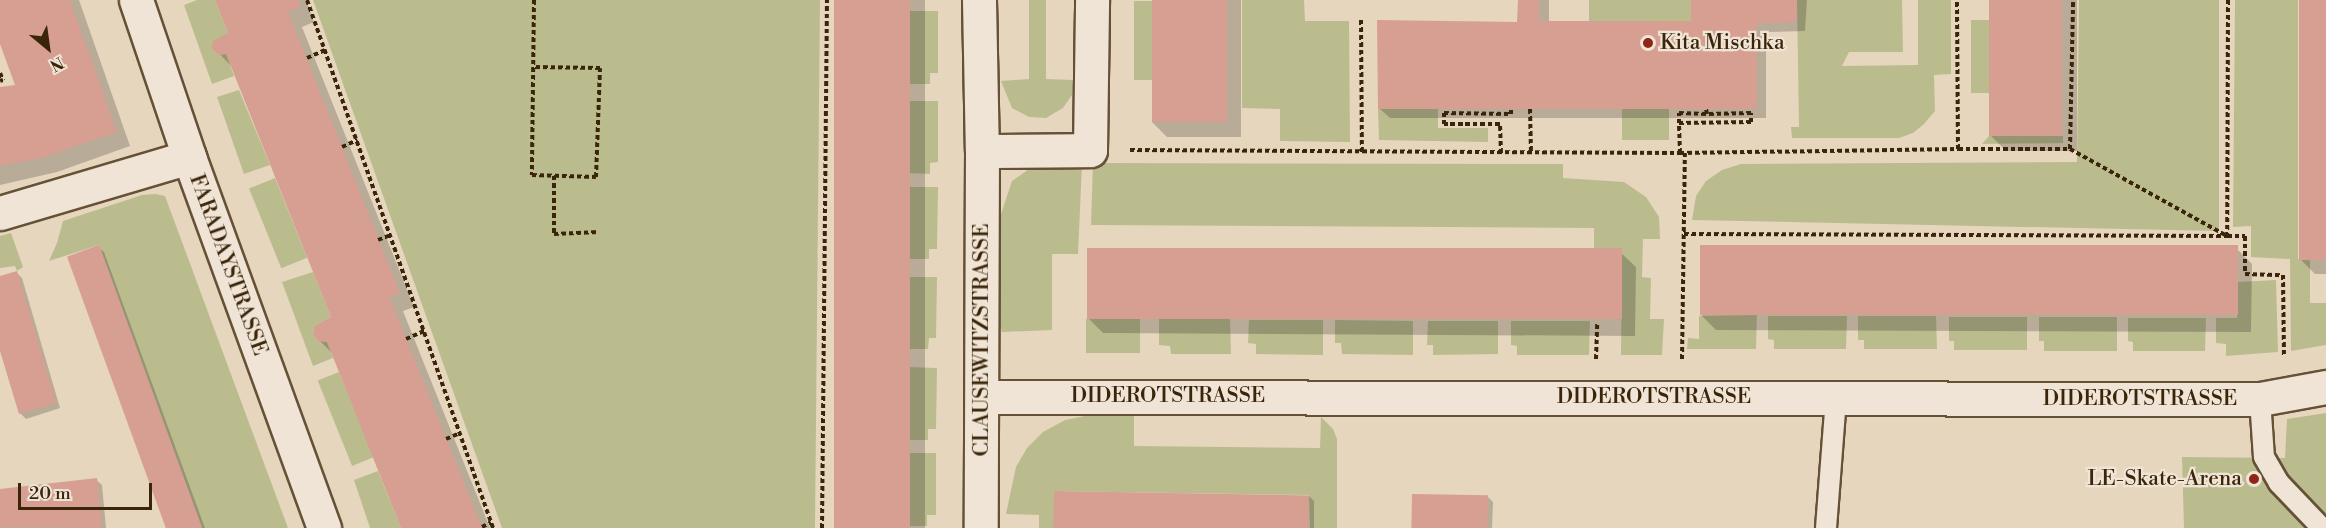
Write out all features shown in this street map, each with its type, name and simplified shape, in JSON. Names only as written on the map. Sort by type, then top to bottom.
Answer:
[{"type":"street","name":"FARADAYSTRASSE","points":[[135,0],[189,157],[324,528]]},
{"type":"street","name":"CLAUSEWITZSTRASSE","points":[[979,0],[982,152],[981,528]]},
{"type":"street","points":[[982,152],[1090,150],[1092,0]]},
{"type":"street","points":[[0,213],[189,157]]},
{"type":"street","name":"DIDEROTSTRASSE","points":[[982,397],[2260,399],[2326,387]]},
{"type":"lane","points":[[1826,528],[1836,399]]},
{"type":"lane","points":[[2260,399],[2265,457],[2279,483],[2322,528]]},
{"type":"path","points":[[307,0],[493,528]]},
{"type":"path","points":[[534,0],[532,175],[596,177],[600,68],[534,67]]},
{"type":"path","points":[[822,528],[827,0]]},
{"type":"path","points":[[1957,0],[1958,150]]},
{"type":"path","points":[[2070,149],[2073,0]]},
{"type":"path","points":[[2227,236],[2228,0]]},
{"type":"path","points":[[1361,20],[1362,152]]},
{"type":"path","points":[[307,58],[325,50]]},
{"type":"path","points":[[0,73],[3,80],[0,81]]},
{"type":"path","points":[[1501,153],[1500,124],[1444,124],[1444,113],[1511,114],[1511,109]]},
{"type":"path","points":[[1530,109],[1531,153]]},
{"type":"path","points":[[1679,123],[1751,122],[1751,113],[1707,111],[1679,113],[1679,123],[1683,153],[1684,234],[1681,397]]},
{"type":"path","points":[[342,147],[357,140]]},
{"type":"path","points":[[1090,150],[1683,153],[2070,149],[2227,236]]},
{"type":"path","points":[[554,176],[554,234],[599,231]]},
{"type":"path","points":[[1684,234],[2245,236],[2245,274],[2283,275],[2284,364],[2260,399]]},
{"type":"path","points":[[378,240],[391,235]]},
{"type":"path","points":[[1596,369],[1597,322]]},
{"type":"path","points":[[406,339],[424,331]]},
{"type":"path","points":[[446,439],[460,433]]},
{"type":"path","points":[[482,526],[491,522]]},
{"type":"green space","points":[[197,0],[215,0],[228,33],[212,49],[218,55],[226,54],[234,76],[212,84],[184,5]]},
{"type":"green space","points":[[313,0],[820,0],[815,528],[502,528]]},
{"type":"green space","points":[[1029,0],[1046,0],[1046,79],[1074,80],[1072,95],[1063,108],[1046,118],[1029,117],[1012,108],[1001,81],[1029,79]]},
{"type":"green space","points":[[1242,0],[1304,0],[1305,21],[1349,21],[1350,142],[1280,141],[1280,109],[1242,108]]},
{"type":"green space","points":[[1589,0],[1691,0],[1691,21],[1589,21]]},
{"type":"green space","points":[[1797,0],[1902,0],[1903,52],[1849,52],[1842,66],[1918,65],[1918,0],[1951,0],[1951,74],[1934,75],[1935,111],[1924,124],[1913,133],[1899,138],[1792,138],[1791,127],[1799,127]]},
{"type":"green space","points":[[2079,0],[2219,0],[2219,231],[1692,220],[1696,196],[1706,181],[1722,170],[1741,164],[2077,162]]},
{"type":"green space","points":[[2235,0],[2298,0],[2298,259],[2310,260],[2310,303],[2326,303],[2326,345],[2291,351],[2290,259],[2251,257],[2251,226],[2233,227]]},
{"type":"green space","points":[[1134,1],[1152,1],[1152,80],[1134,80]]},
{"type":"green space","points":[[910,11],[938,11],[938,73],[930,73],[930,84],[910,84]]},
{"type":"green space","points":[[1971,20],[1989,20],[1989,93],[1971,93]]},
{"type":"green space","points":[[239,90],[270,165],[244,174],[217,97]]},
{"type":"green space","points":[[910,101],[938,101],[938,162],[930,163],[930,174],[909,173]]},
{"type":"green space","points":[[1378,109],[1438,109],[1438,128],[1488,128],[1488,142],[1379,140]]},
{"type":"green space","points":[[1622,109],[1669,109],[1669,140],[1622,140]]},
{"type":"green space","points":[[1989,136],[2063,136],[2063,143],[1982,144]]},
{"type":"green space","points":[[1093,163],[1563,164],[1563,178],[1624,182],[1646,197],[1659,217],[1660,239],[1643,239],[1642,277],[1651,278],[1650,319],[1664,319],[1662,355],[1621,355],[1622,251],[1594,251],[1594,228],[1091,225]]},
{"type":"green space","points":[[1036,164],[1082,164],[1078,254],[1052,254],[1052,330],[1002,332],[999,322],[998,223],[1012,181]]},
{"type":"green space","points":[[275,178],[307,258],[281,268],[249,188]]},
{"type":"green space","points":[[909,187],[938,187],[937,249],[929,249],[929,259],[909,259]]},
{"type":"green space","points":[[142,195],[165,196],[288,528],[202,528],[99,245],[49,261],[63,221]]},
{"type":"green space","points":[[11,233],[23,267],[17,271],[15,266],[0,268],[0,236]]},
{"type":"green space","points":[[313,272],[331,317],[314,326],[313,335],[318,341],[327,342],[333,358],[313,366],[282,282]]},
{"type":"green space","points":[[908,277],[937,277],[936,338],[929,338],[928,349],[908,349]]},
{"type":"green space","points":[[2276,280],[2278,352],[2226,356],[2226,344],[2216,343],[2216,318],[2237,318],[2238,282]]},
{"type":"green space","points":[[1757,315],[1756,349],[1687,349],[1688,338],[1699,339],[1699,316]]},
{"type":"green space","points":[[1768,316],[1847,316],[1846,349],[1774,349],[1774,340],[1768,339]]},
{"type":"green space","points":[[1858,316],[1936,316],[1937,349],[1864,349],[1864,340],[1858,340]]},
{"type":"green space","points":[[1949,317],[2027,317],[2027,350],[1954,350],[1954,341],[1949,341]]},
{"type":"green space","points":[[2039,317],[2117,317],[2117,351],[2044,351],[2044,341],[2039,341]]},
{"type":"green space","points":[[2128,318],[2206,318],[2205,351],[2133,351],[2133,342],[2128,341]]},
{"type":"green space","points":[[1086,319],[1140,319],[1140,353],[1086,353]]},
{"type":"green space","points":[[1159,319],[1230,319],[1231,354],[1171,354],[1170,346],[1159,345]]},
{"type":"green space","points":[[1249,320],[1323,320],[1323,355],[1256,354],[1256,344],[1248,343]]},
{"type":"green space","points":[[1335,320],[1413,321],[1413,355],[1342,354],[1341,343],[1335,343]]},
{"type":"green space","points":[[1428,321],[1498,321],[1498,354],[1433,355],[1433,345],[1427,345]]},
{"type":"green space","points":[[1511,321],[1590,321],[1589,355],[1517,355],[1517,346],[1511,345]]},
{"type":"green space","points":[[908,367],[937,368],[936,429],[928,429],[928,440],[907,440]]},
{"type":"green space","points":[[339,372],[373,457],[352,466],[318,381]]},
{"type":"green space","name":"LE-Skate-Arena","points":[[2326,413],[2326,528],[2184,528],[2182,457],[2285,458],[2287,419]]},
{"type":"green space","points":[[1090,415],[1134,415],[1134,446],[1320,448],[1321,417],[1333,429],[1337,439],[1337,528],[1310,528],[1309,495],[1054,491],[1054,528],[1039,528],[1039,515],[1006,514],[1016,467],[1027,448],[1043,432],[1065,420]]},
{"type":"green space","points":[[907,453],[936,453],[936,515],[927,515],[927,526],[907,526]]},
{"type":"green space","points":[[378,471],[401,528],[370,528],[354,480]]},
{"type":"building","points":[[0,0],[70,0],[117,132],[42,158],[0,166],[0,87],[15,85],[0,44]]},
{"type":"building","points":[[215,0],[298,0],[301,7],[288,12],[400,293],[389,296],[482,528],[401,528],[327,342],[318,341],[313,335],[314,326],[331,317],[226,54],[218,55],[212,49],[213,41],[228,33]]},
{"type":"building","points":[[834,0],[910,0],[910,528],[834,528]]},
{"type":"building","points":[[1152,0],[1227,0],[1227,122],[1152,122]]},
{"type":"building","name":"Kita Mischka","points":[[1518,0],[1539,0],[1539,21],[1691,21],[1691,0],[1797,0],[1796,22],[1757,23],[1757,109],[1378,109],[1377,20],[1517,22]]},
{"type":"building","points":[[1989,0],[2062,0],[2062,136],[1989,136]]},
{"type":"building","points":[[2299,0],[2326,0],[2326,260],[2299,260]]},
{"type":"building","points":[[99,245],[202,528],[166,528],[67,257]]},
{"type":"building","points":[[1700,245],[2238,245],[2238,315],[1700,315]]},
{"type":"building","points":[[1087,248],[1622,248],[1622,319],[1087,319]]},
{"type":"building","points":[[17,271],[56,403],[19,414],[0,351],[0,276]]},
{"type":"building","points":[[97,478],[102,528],[0,527],[0,489]]},
{"type":"building","points":[[1054,491],[1309,495],[1308,528],[1053,528]]},
{"type":"building","points":[[1412,494],[1488,495],[1487,528],[1411,528]]},
{"type":"place","name":"Kita Mischka","points":[[1648,43]]},
{"type":"place","name":"LE-Skate-Arena","points":[[2254,479]]}]
